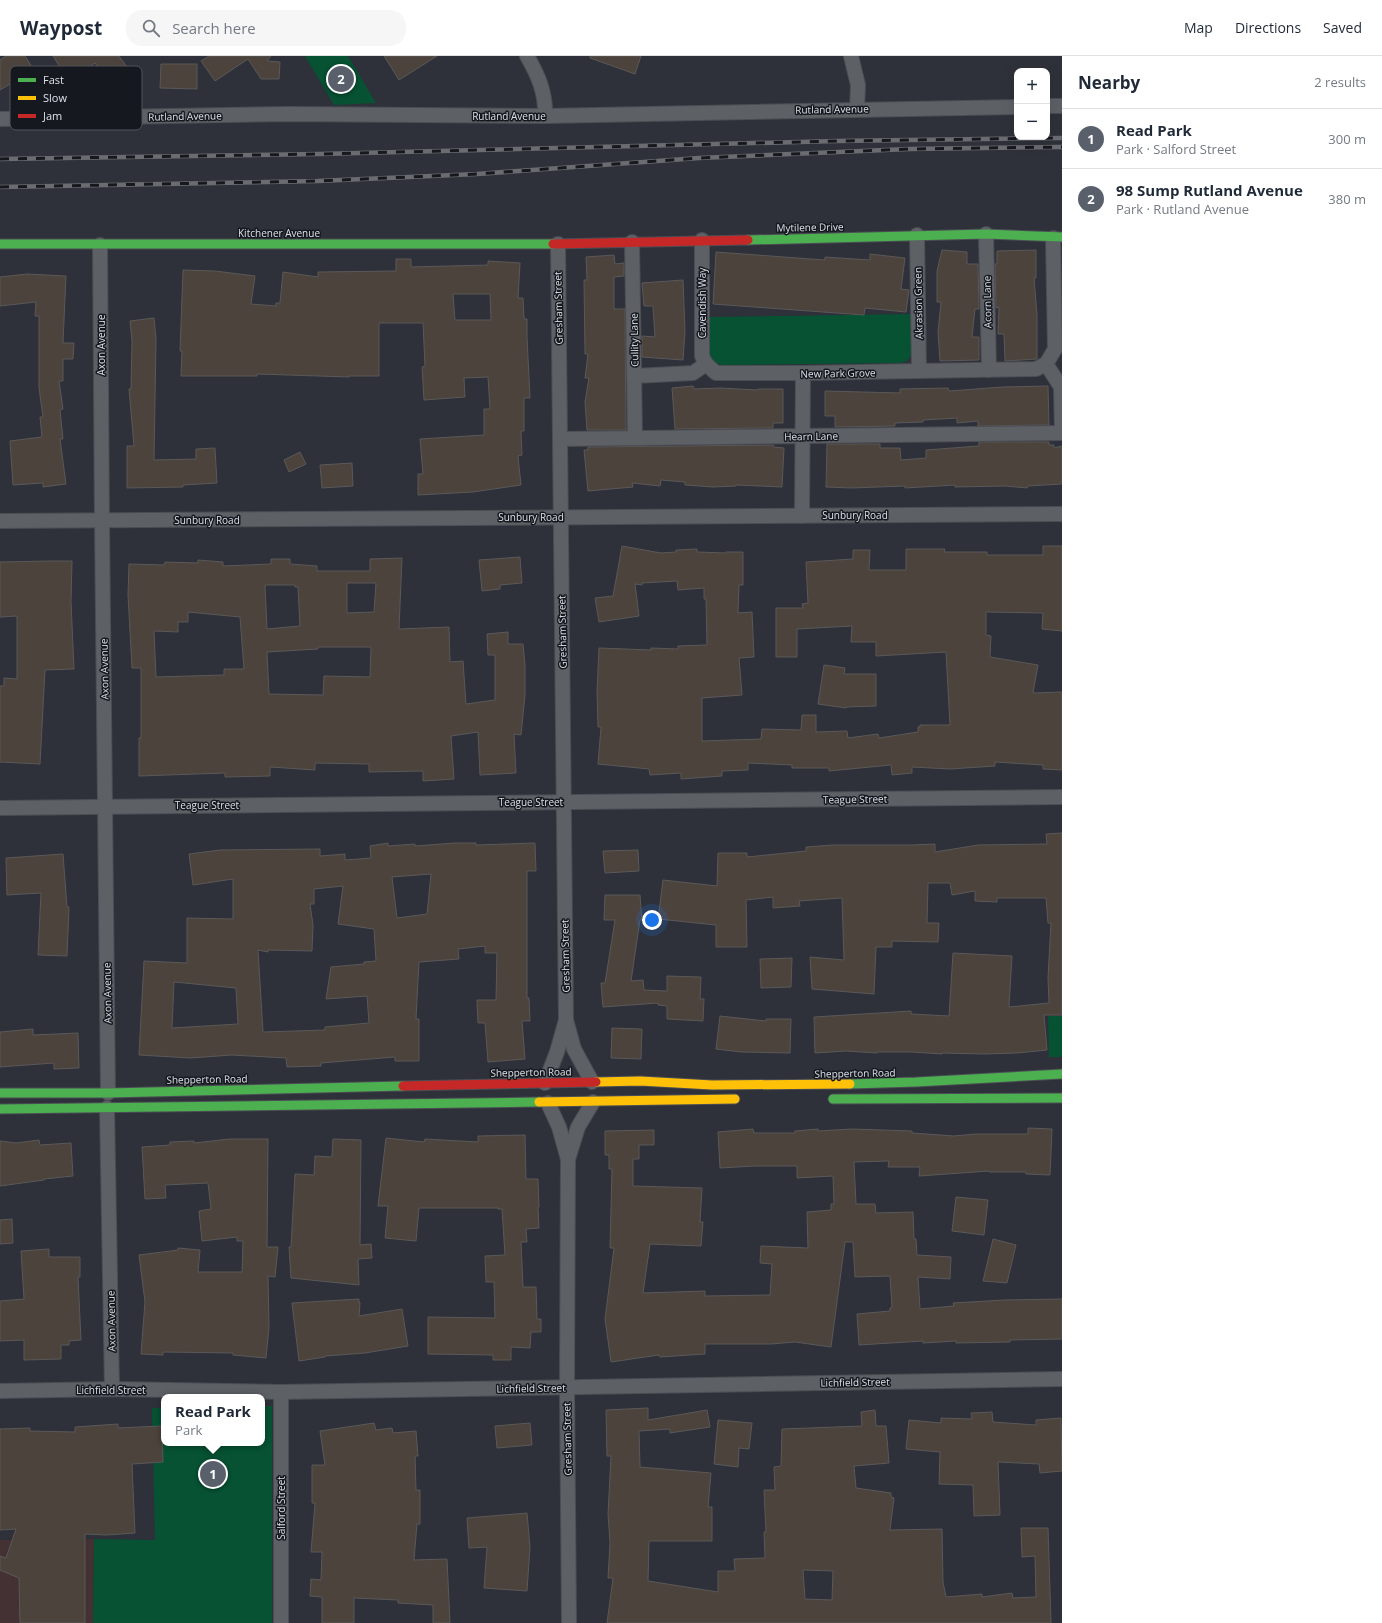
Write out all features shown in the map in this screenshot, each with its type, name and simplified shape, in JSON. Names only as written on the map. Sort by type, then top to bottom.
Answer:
[{"type":"main road","name":"Mytilene Drive","points":[[558,244],[986,234],[1057,237]]},
{"type":"main road","name":"Kitchener Avenue","points":[[0,244],[558,244]]},
{"type":"main road","name":"Shepperton Road","points":[[0,1093],[108,1093],[545,1082],[640,1081],[712,1084],[805,1084],[916,1082],[1062,1074]]},
{"type":"main road","points":[[820,1099],[1062,1098]]},
{"type":"main road","points":[[0,1109],[548,1103],[741,1099]]},
{"type":"street","points":[[527,56],[537,73],[543,90],[545,116]]},
{"type":"street","points":[[851,56],[858,85],[857,109]]},
{"type":"street","points":[[1050,106],[1062,106]]},
{"type":"street","name":"Rutland Avenue","points":[[142,117],[289,114],[545,116],[1014,107]]},
{"type":"street","name":"Rutland Avenue","points":[[0,119],[10,119]]},
{"type":"street","name":"Acorn Lane","points":[[986,234],[989,370]]},
{"type":"street","name":"Akrasion Green","points":[[917,235],[919,371]]},
{"type":"street","points":[[1057,237],[1055,349],[1046,364],[1061,387],[1062,433]]},
{"type":"street","name":"Cavendish Way","points":[[702,240],[702,356],[706,364]]},
{"type":"street","name":"Cullity Lane","points":[[632,242],[635,438]]},
{"type":"street","name":"Gresham Street","points":[[558,244],[566,1020],[574,1050],[592,1082]]},
{"type":"street","name":"Axon Avenue","points":[[100,245],[108,1093]]},
{"type":"street","points":[[634,376],[693,373],[706,364]]},
{"type":"street","name":"New Park Grove","points":[[706,364],[716,372],[803,373],[1036,369],[1046,364]]},
{"type":"street","points":[[802,516],[803,373]]},
{"type":"street","name":"Hearn Lane","points":[[560,439],[1062,433]]},
{"type":"street","name":"Sunbury Road","points":[[0,521],[1062,514]]},
{"type":"street","name":"Teague Street","points":[[0,808],[1062,797]]},
{"type":"street","name":"Gresham Street","points":[[545,1082],[557,1052],[566,1020]]},
{"type":"street","name":"Gresham Street","points":[[568,1159],[578,1127],[593,1102]]},
{"type":"street","name":"Gresham Street","points":[[548,1103],[559,1127],[568,1159],[567,1387],[569,1623]]},
{"type":"street","name":"Axon Avenue","points":[[107,1108],[112,1389]]},
{"type":"street","name":"Lichfield Street","points":[[0,1391],[112,1389],[281,1392],[1062,1379]]},
{"type":"street","name":"Salford Street","points":[[281,1392],[281,1623]]},
{"type":"shaded area","points":[[94,1539],[93,1623],[0,1623],[0,1540]]},
{"type":"green space","points":[[305,56],[348,56],[376,103],[334,105]]},
{"type":"green space","points":[[912,314],[912,354],[907,361],[901,363],[721,365],[714,361],[710,355],[710,317]]},
{"type":"green space","points":[[1048,1016],[1062,1016],[1062,1057],[1049,1057]]},
{"type":"green space","points":[[265,1406],[272,1406],[272,1623],[93,1623],[94,1539],[155,1540],[152,1408],[161,1408],[161,1446],[265,1446]]},
{"type":"building","points":[[6,56],[25,56],[31,66],[10,66],[10,84],[0,90],[0,60]]},
{"type":"building","points":[[53,56],[119,56],[126,66],[97,66],[95,63],[90,66],[59,66]]},
{"type":"building","points":[[209,56],[271,56],[267,61],[280,62],[279,79],[261,79],[248,59],[215,81],[201,61]]},
{"type":"building","points":[[384,56],[437,56],[399,80]]},
{"type":"building","points":[[590,56],[641,56],[635,74],[590,58]]},
{"type":"building","points":[[161,64],[197,64],[197,89],[160,88]]},
{"type":"building","points":[[942,250],[967,252],[967,264],[978,264],[979,309],[975,309],[972,337],[979,337],[979,360],[940,361],[938,332],[941,302],[937,302],[937,271]]},
{"type":"building","points":[[1036,250],[1036,278],[1034,278],[1037,315],[1037,359],[1005,361],[1004,334],[998,334],[999,307],[996,308],[995,264],[997,264],[997,251]]},
{"type":"building","points":[[716,252],[825,260],[825,257],[870,260],[870,254],[905,258],[901,289],[909,290],[906,312],[865,308],[864,315],[713,304]]},
{"type":"building","points":[[614,255],[615,264],[624,263],[624,276],[614,277],[614,309],[625,309],[626,430],[587,430],[585,402],[589,378],[585,378],[588,354],[585,354],[584,280],[587,280],[586,257]]},
{"type":"building","points":[[396,259],[411,259],[411,267],[488,265],[488,261],[520,263],[518,298],[523,298],[524,319],[527,319],[530,398],[524,398],[524,431],[521,431],[522,455],[518,456],[521,485],[473,492],[418,495],[418,474],[423,474],[420,439],[484,435],[484,409],[490,409],[488,377],[464,378],[465,397],[424,400],[422,367],[425,366],[423,323],[379,323],[379,376],[349,377],[257,374],[257,376],[181,376],[182,351],[180,351],[183,270],[215,271],[255,276],[251,304],[276,306],[276,303],[280,303],[283,272],[318,277],[318,272],[396,271]],"holes":[[[453,294],[490,294],[491,320],[455,320]]]},
{"type":"building","points":[[27,274],[66,276],[63,343],[74,343],[73,359],[63,359],[63,381],[59,381],[63,409],[60,410],[63,439],[60,439],[66,484],[43,487],[43,483],[13,485],[10,441],[42,437],[40,417],[43,417],[39,388],[39,316],[35,316],[36,302],[0,306],[0,277]]},
{"type":"building","points":[[683,280],[685,331],[683,360],[642,357],[642,336],[655,337],[653,306],[644,306],[642,283]]},
{"type":"building","points":[[154,318],[156,339],[154,460],[196,459],[196,449],[215,448],[217,483],[183,485],[183,487],[127,488],[127,446],[134,446],[129,389],[131,389],[132,341],[130,321]]},
{"type":"building","points":[[693,386],[694,389],[783,389],[783,423],[773,423],[773,428],[675,429],[672,388]]},
{"type":"building","points":[[1048,386],[1049,425],[978,426],[978,421],[957,423],[957,418],[923,420],[923,422],[895,423],[895,426],[835,427],[835,416],[825,416],[825,391],[900,393],[900,389],[948,388],[949,391],[1003,387]]},
{"type":"building","points":[[979,442],[1049,442],[1049,445],[1054,445],[1054,448],[1062,446],[1062,484],[1028,486],[1027,488],[1005,486],[955,487],[955,485],[905,488],[905,486],[851,488],[826,487],[827,444],[880,444],[880,448],[900,448],[901,460],[926,458],[926,450],[979,446]]},
{"type":"building","points":[[773,445],[774,447],[784,448],[782,487],[736,485],[713,487],[685,485],[685,482],[661,480],[660,486],[632,483],[633,487],[588,491],[584,450],[588,450],[588,447]]},
{"type":"building","points":[[300,452],[306,464],[289,472],[284,460]]},
{"type":"building","points":[[352,463],[353,486],[322,488],[320,465]]},
{"type":"building","points":[[622,546],[661,553],[676,552],[676,550],[697,549],[697,552],[743,552],[743,585],[739,585],[738,613],[752,612],[754,657],[739,658],[742,695],[702,698],[702,741],[761,739],[762,729],[801,730],[802,715],[816,715],[816,732],[847,731],[848,738],[878,734],[879,738],[918,732],[918,727],[920,727],[920,725],[950,725],[946,652],[876,656],[876,642],[851,642],[852,626],[797,629],[797,657],[776,657],[776,608],[803,608],[802,604],[808,603],[806,562],[853,559],[853,550],[870,550],[869,570],[906,570],[906,549],[945,549],[944,552],[987,552],[987,555],[1043,555],[1043,546],[1062,546],[1062,631],[1042,629],[1043,613],[986,612],[986,635],[991,636],[990,657],[1038,665],[1033,693],[1062,692],[1062,770],[1043,769],[1043,765],[995,762],[995,766],[950,769],[912,767],[912,773],[892,775],[891,765],[829,771],[829,768],[792,768],[792,765],[748,763],[748,770],[722,771],[722,776],[681,779],[681,773],[650,775],[649,769],[598,764],[601,727],[598,727],[597,692],[599,648],[651,650],[651,648],[678,649],[678,646],[707,645],[706,599],[704,599],[704,588],[678,590],[677,581],[642,583],[642,585],[635,584],[639,616],[599,622],[595,598],[613,596]]},
{"type":"building","points":[[520,557],[522,583],[500,585],[500,589],[482,591],[479,560]]},
{"type":"building","points":[[402,558],[399,629],[449,627],[450,662],[463,661],[466,704],[495,700],[495,655],[488,655],[487,634],[508,632],[508,644],[523,644],[525,695],[521,735],[514,734],[516,773],[480,775],[478,732],[451,736],[454,779],[423,781],[423,771],[369,772],[369,764],[315,763],[315,770],[270,767],[270,776],[225,777],[225,773],[139,776],[139,738],[141,738],[141,668],[132,668],[128,595],[129,564],[164,565],[165,562],[198,563],[198,560],[223,562],[223,566],[271,564],[271,559],[290,559],[290,564],[317,566],[317,571],[370,571],[370,559]],"holes":[[[347,583],[376,583],[374,612],[347,613]],[[265,585],[295,585],[295,587],[298,587],[300,626],[267,629]],[[188,612],[240,617],[244,669],[224,669],[224,675],[156,677],[154,631],[178,632],[178,622],[188,622]],[[318,647],[371,647],[370,677],[324,676],[323,695],[269,694],[267,652],[318,649]]]},
{"type":"building","points":[[72,561],[71,602],[74,669],[45,670],[40,764],[0,762],[0,686],[4,686],[4,678],[17,679],[17,616],[0,617],[0,562]]},
{"type":"building","points":[[824,665],[845,668],[844,674],[876,674],[876,706],[846,708],[818,704]]},
{"type":"building","points":[[1062,833],[1062,1015],[1044,1015],[1047,1050],[984,1054],[912,1052],[877,1053],[846,1051],[815,1053],[814,1017],[911,1011],[911,1014],[949,1016],[953,953],[1012,956],[1009,1007],[1049,1003],[1048,978],[1051,923],[1048,923],[1046,898],[997,898],[997,902],[975,901],[975,891],[952,895],[950,883],[928,883],[927,923],[939,923],[938,942],[892,941],[892,947],[876,947],[874,994],[812,989],[810,957],[844,960],[842,898],[799,901],[800,906],[773,908],[773,897],[746,900],[747,947],[716,947],[716,925],[658,919],[663,880],[717,886],[718,853],[747,853],[747,857],[806,851],[806,847],[833,845],[935,844],[935,852],[978,845],[1047,844],[1046,834]]},
{"type":"building","points":[[388,843],[388,846],[415,844],[415,846],[455,843],[476,843],[476,845],[535,843],[536,871],[527,871],[527,998],[529,998],[530,1021],[522,1021],[525,1059],[488,1062],[485,1023],[478,1023],[477,1000],[496,1000],[497,953],[485,953],[485,946],[458,949],[459,959],[419,962],[416,1019],[419,1019],[419,1061],[395,1061],[395,1057],[321,1063],[321,1066],[287,1067],[286,1058],[232,1055],[190,1058],[139,1055],[144,961],[187,963],[187,918],[233,919],[233,879],[193,885],[189,854],[220,850],[320,849],[320,856],[345,854],[345,860],[371,858],[370,846]],"holes":[[[431,874],[427,914],[397,918],[392,877]],[[343,886],[338,924],[374,929],[376,961],[364,962],[364,964],[331,967],[326,999],[367,996],[369,1023],[325,1027],[325,1030],[263,1032],[258,950],[268,952],[268,950],[312,951],[313,925],[310,904],[314,904],[314,889]],[[174,982],[236,988],[238,1024],[172,1028]]]},
{"type":"building","points":[[638,850],[639,871],[605,873],[603,851]]},
{"type":"building","points":[[63,854],[67,907],[69,907],[67,956],[38,955],[41,893],[7,895],[6,858]]},
{"type":"building","points":[[605,895],[640,895],[642,920],[640,920],[631,981],[643,980],[644,990],[667,991],[667,976],[701,977],[700,999],[704,999],[703,1021],[667,1019],[667,1006],[658,1005],[658,1003],[603,1007],[601,983],[605,983],[615,920],[604,920]]},
{"type":"building","points":[[792,958],[791,987],[761,988],[760,959]]},
{"type":"building","points":[[720,1016],[766,1021],[766,1019],[791,1019],[790,1053],[741,1052],[716,1049]]},
{"type":"building","points":[[612,1028],[642,1029],[641,1059],[611,1058]]},
{"type":"building","points":[[33,1029],[33,1035],[78,1033],[79,1068],[54,1069],[54,1063],[0,1067],[0,1032]]},
{"type":"building","points":[[1028,1128],[1052,1129],[1050,1175],[1026,1174],[1026,1172],[989,1171],[919,1176],[920,1167],[888,1167],[889,1161],[854,1162],[856,1204],[875,1204],[876,1213],[913,1212],[914,1239],[916,1239],[917,1255],[951,1257],[950,1279],[918,1277],[920,1309],[954,1306],[953,1303],[1062,1299],[1062,1339],[956,1343],[956,1341],[923,1343],[923,1341],[859,1345],[857,1314],[890,1311],[890,1308],[892,1307],[890,1276],[855,1277],[853,1242],[845,1242],[831,1347],[795,1342],[771,1344],[705,1344],[705,1354],[660,1357],[659,1355],[611,1362],[605,1319],[614,1248],[610,1248],[612,1169],[609,1169],[609,1155],[605,1155],[605,1131],[654,1130],[654,1145],[639,1145],[639,1159],[633,1159],[633,1186],[702,1188],[700,1222],[703,1222],[701,1246],[650,1244],[643,1293],[705,1291],[705,1296],[770,1295],[772,1264],[760,1263],[761,1246],[808,1248],[807,1212],[831,1210],[831,1204],[834,1204],[833,1176],[797,1178],[797,1166],[720,1168],[718,1132],[753,1129],[754,1133],[795,1133],[795,1131],[818,1129],[818,1131],[852,1129],[912,1131],[912,1133],[954,1136],[976,1134],[1028,1134]]},
{"type":"building","points":[[525,1135],[526,1179],[538,1179],[539,1228],[526,1229],[527,1242],[521,1242],[523,1287],[536,1287],[537,1319],[541,1319],[541,1332],[531,1332],[530,1348],[511,1347],[511,1360],[493,1360],[493,1355],[428,1354],[428,1317],[495,1318],[494,1282],[486,1282],[485,1256],[505,1255],[502,1209],[419,1208],[416,1241],[385,1238],[388,1206],[378,1206],[386,1138],[424,1142],[425,1139],[478,1142],[478,1136]]},
{"type":"building","points":[[229,1139],[268,1139],[267,1247],[278,1247],[275,1277],[268,1276],[269,1327],[266,1358],[233,1355],[233,1353],[163,1352],[163,1355],[141,1354],[145,1302],[139,1255],[178,1250],[178,1248],[200,1250],[198,1272],[242,1272],[243,1241],[237,1241],[237,1237],[202,1241],[199,1211],[211,1209],[208,1183],[165,1185],[166,1198],[145,1199],[142,1147],[170,1145],[170,1142],[194,1141],[194,1143]]},
{"type":"building","points":[[333,1139],[361,1140],[360,1245],[371,1244],[372,1258],[358,1259],[359,1285],[291,1278],[289,1247],[291,1247],[295,1174],[314,1175],[315,1156],[332,1157]]},
{"type":"building","points":[[39,1140],[40,1145],[71,1143],[73,1176],[0,1186],[0,1141],[16,1143]]},
{"type":"building","points":[[956,1197],[988,1200],[984,1235],[952,1231]]},
{"type":"building","points":[[12,1219],[13,1243],[0,1244],[0,1220]]},
{"type":"building","points":[[993,1239],[1016,1245],[1007,1283],[983,1281]]},
{"type":"building","points":[[49,1249],[49,1257],[80,1257],[80,1277],[78,1277],[81,1340],[69,1341],[69,1345],[61,1345],[61,1359],[24,1360],[24,1340],[0,1341],[0,1301],[24,1299],[21,1251]]},
{"type":"building","points":[[359,1299],[359,1316],[402,1309],[408,1346],[365,1353],[325,1356],[299,1361],[292,1303]]},
{"type":"building","points":[[648,1408],[648,1420],[707,1410],[710,1427],[670,1433],[670,1429],[639,1431],[640,1467],[711,1473],[708,1507],[712,1507],[712,1541],[649,1541],[648,1581],[718,1592],[718,1571],[735,1571],[734,1559],[765,1558],[764,1532],[766,1532],[764,1490],[775,1490],[774,1467],[781,1466],[782,1429],[862,1426],[861,1412],[875,1410],[876,1426],[886,1426],[889,1463],[854,1466],[856,1488],[891,1493],[891,1497],[894,1498],[890,1530],[942,1529],[943,1582],[946,1597],[982,1594],[982,1597],[1012,1593],[1013,1598],[1036,1597],[1035,1556],[1022,1557],[1021,1528],[1048,1528],[1051,1623],[607,1623],[613,1578],[608,1578],[610,1543],[608,1514],[611,1456],[607,1456],[606,1410]],"holes":[[[803,1570],[833,1571],[832,1600],[805,1599]]]},
{"type":"building","points":[[992,1412],[993,1422],[1036,1425],[1036,1420],[1061,1418],[1062,1471],[1040,1473],[1039,1464],[998,1462],[1000,1515],[974,1516],[973,1485],[939,1484],[940,1452],[906,1449],[909,1420],[941,1423],[941,1418],[972,1419],[971,1413]]},
{"type":"building","points":[[718,1420],[752,1423],[749,1449],[739,1448],[738,1467],[714,1464]]},
{"type":"building","points":[[374,1423],[376,1430],[392,1428],[393,1433],[416,1431],[418,1456],[415,1456],[416,1490],[420,1490],[420,1524],[417,1524],[414,1560],[447,1559],[450,1623],[433,1623],[433,1605],[398,1603],[398,1600],[354,1598],[354,1623],[322,1623],[322,1597],[310,1596],[311,1579],[321,1580],[322,1552],[311,1552],[315,1503],[312,1503],[312,1465],[325,1465],[320,1431]]},
{"type":"building","points":[[530,1423],[532,1445],[497,1448],[495,1426]]},
{"type":"building","points":[[118,1424],[118,1428],[161,1426],[163,1462],[132,1464],[135,1533],[107,1535],[85,1534],[85,1623],[20,1623],[19,1578],[0,1570],[0,1556],[6,1558],[16,1529],[0,1530],[0,1429],[30,1428],[30,1431],[75,1432],[75,1427]]},
{"type":"building","points":[[527,1513],[530,1547],[527,1591],[484,1588],[487,1547],[469,1548],[467,1518]]},
{"type":"railway","points":[[0,159],[320,154],[837,141],[1062,138]]},
{"type":"railway","points":[[0,187],[318,181],[477,174],[699,158],[909,149],[1062,147]]},
{"type":"traffic: fast","points":[[748,240],[986,234],[1062,237]]},
{"type":"traffic: fast","points":[[0,244],[553,244]]},
{"type":"traffic: fast","points":[[850,1084],[1062,1074]]},
{"type":"traffic: fast","points":[[0,1093],[108,1093],[403,1086]]},
{"type":"traffic: fast","points":[[833,1099],[1062,1098]]},
{"type":"traffic: fast","points":[[0,1109],[539,1102]]},
{"type":"traffic: slow","points":[[596,1082],[640,1081],[712,1085],[850,1084]]},
{"type":"traffic: slow","points":[[539,1102],[735,1099]]},
{"type":"traffic: jam","points":[[553,244],[748,240]]},
{"type":"traffic: jam","points":[[403,1086],[596,1082]]},
{"type":"place","name":"98 Sump Rutland Avenue","points":[[341,79]]},
{"type":"place","name":"Read Park","points":[[213,1474]]}]
